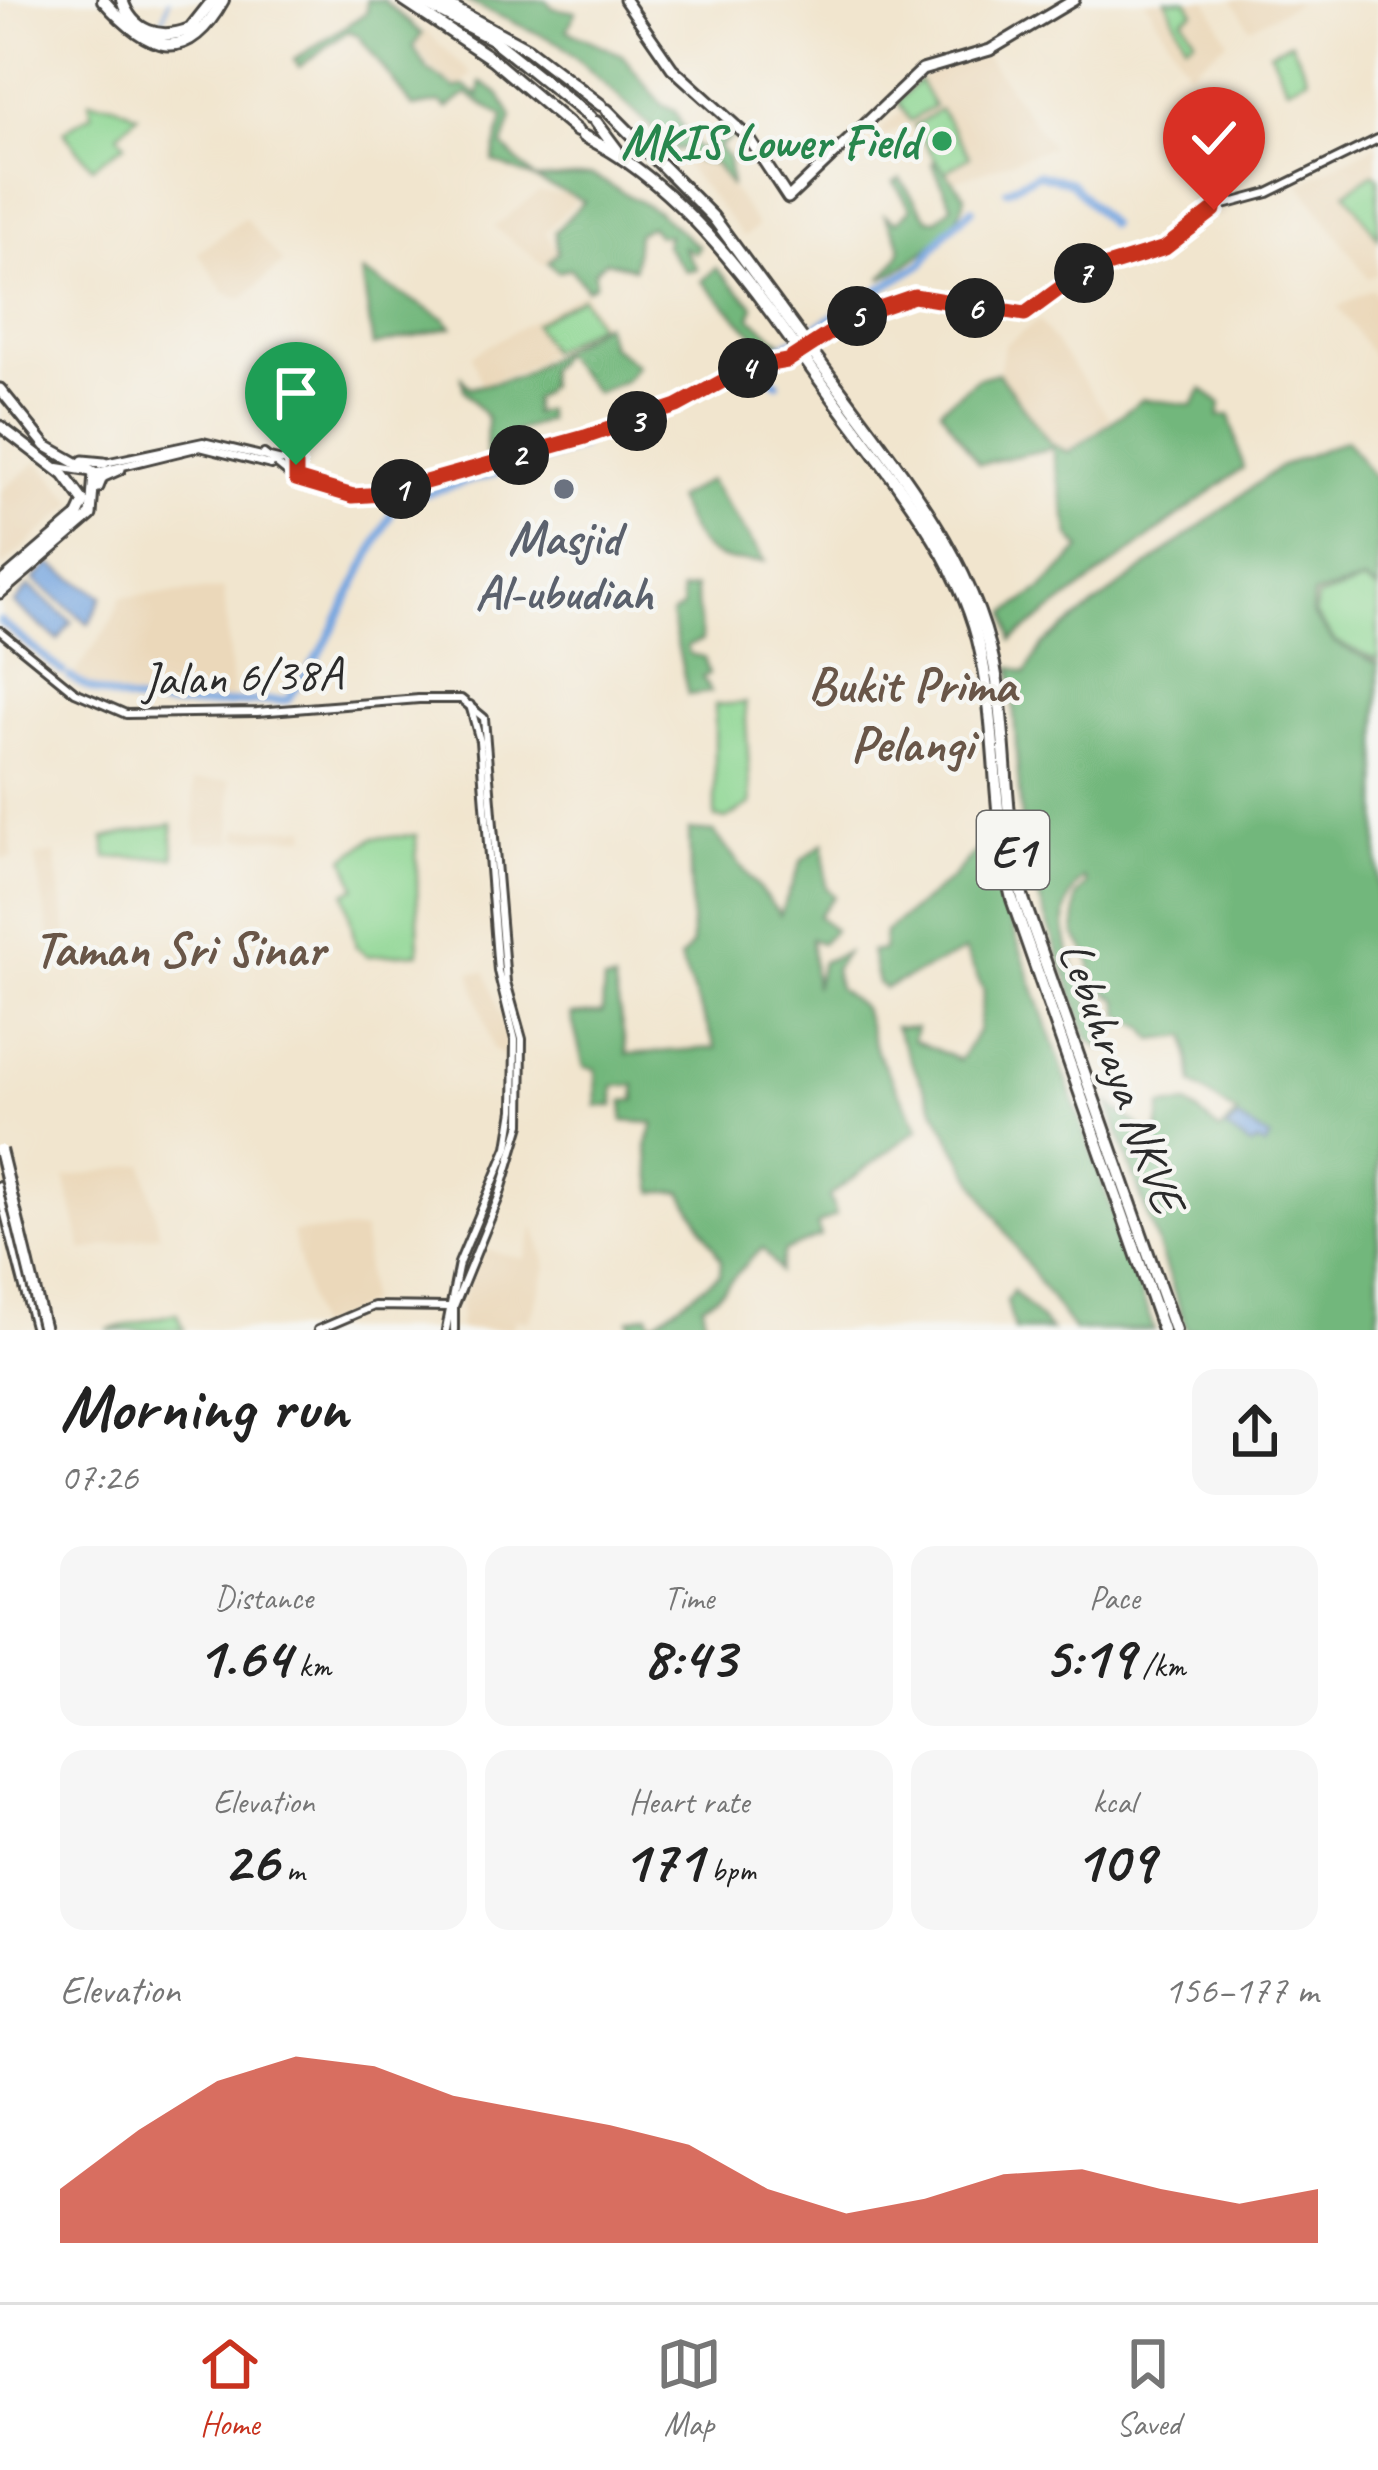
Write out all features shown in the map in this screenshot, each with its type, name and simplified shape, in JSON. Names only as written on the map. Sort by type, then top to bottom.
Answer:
[{"type":"highway","points":[[103,0],[131,32],[160,45],[197,34],[223,0]]},
{"type":"highway","points":[[122,0],[135,23],[160,35],[190,29],[212,1]]},
{"type":"highway","name":"Lebuhraya NKVE","points":[[403,0],[492,59],[580,134],[619,153],[776,311]]},
{"type":"highway","points":[[418,0],[492,39],[592,120],[619,153]]},
{"type":"highway","name":"Lebuhraya NKVE","points":[[438,0],[527,49],[604,107],[712,217],[948,544],[983,622],[997,678],[1014,861],[1023,899],[1175,1330]]},
{"type":"highway","name":"Lebuhraya NKVE","points":[[834,390],[939,548],[973,620],[989,702],[1004,862],[1012,899],[1163,1330]]},
{"type":"highway","points":[[0,1150],[40,1330]]},
{"type":"highway","points":[[0,1190],[40,1330]]},
{"type":"main road","points":[[625,0],[672,68],[748,137],[788,198],[922,70],[1004,43],[1074,0]]},
{"type":"main road","points":[[0,388],[57,455],[91,469]]},
{"type":"main road","points":[[15,437],[35,424]]},
{"type":"main road","points":[[35,424],[62,452],[104,463]]},
{"type":"main road","points":[[0,426],[70,480],[83,497],[82,508],[0,583]]},
{"type":"main road","points":[[70,480],[91,469]]},
{"type":"main road","points":[[91,469],[96,491]]},
{"type":"main road","points":[[0,593],[91,515],[102,477],[120,469]]},
{"type":"main road","points":[[17,578],[31,557],[53,546]]},
{"type":"main road","points":[[0,1139],[40,1330]]},
{"type":"street","points":[[264,454],[296,479],[353,496],[383,494],[668,410],[755,366],[787,361],[856,316],[914,296],[1025,314],[1078,275],[1153,254],[1220,206],[1268,193],[1378,139]]},
{"type":"street","points":[[44,460],[74,473],[203,442],[295,464],[296,479]]},
{"type":"street","points":[[91,469],[120,469],[200,447],[280,467]]},
{"type":"street","name":"Jalan 6/38A","points":[[0,634],[80,696],[126,714],[257,712],[446,698],[468,702],[482,726],[501,958],[517,1062],[508,1147],[450,1307],[450,1330]]},
{"type":"street","points":[[318,1330],[374,1306],[450,1307]]},
{"type":"shaded area","points":[[1145,0],[1207,0],[1228,41],[1189,72]]},
{"type":"shaded area","points":[[1232,0],[1302,0],[1250,28]]},
{"type":"shaded area","points":[[426,31],[472,74],[459,88],[433,70],[416,45]]},
{"type":"shaded area","points":[[986,56],[1051,147],[949,183],[909,122],[883,139],[880,129],[902,112],[896,103],[922,78],[943,64]]},
{"type":"shaded area","points":[[1378,144],[1378,273],[1368,278],[1300,184]]},
{"type":"shaded area","points":[[680,159],[715,164],[758,226],[744,237]]},
{"type":"shaded area","points":[[539,192],[568,195],[575,202],[545,232],[557,251],[544,265],[494,227]]},
{"type":"shaded area","points":[[245,218],[283,263],[242,299],[225,293],[198,252]]},
{"type":"shaded area","points":[[1372,289],[1378,298],[1378,363],[1338,307]]},
{"type":"shaded area","points":[[584,291],[601,323],[519,371],[481,384],[472,355]]},
{"type":"shaded area","points":[[1039,320],[1110,418],[1067,451],[1050,441],[999,373],[1004,345]]},
{"type":"shaded area","points":[[38,461],[75,503],[0,568],[0,492]]},
{"type":"shaded area","points":[[224,589],[233,700],[139,703],[93,692],[72,678],[112,621],[121,597]]},
{"type":"shaded area","points":[[0,760],[13,858],[0,859]]},
{"type":"shaded area","points":[[230,780],[233,842],[196,843],[193,781]]},
{"type":"shaded area","points":[[307,827],[307,837],[237,839],[237,829]]},
{"type":"shaded area","points":[[55,853],[71,964],[55,966],[35,856]]},
{"type":"shaded area","points":[[470,972],[486,972],[507,1037],[505,1056],[493,1049]]},
{"type":"shaded area","points":[[144,1164],[160,1234],[83,1251],[65,1178]]},
{"type":"shaded area","points":[[535,1227],[547,1267],[530,1320],[516,1320],[511,1330],[459,1330],[461,1303],[480,1248],[524,1259]]},
{"type":"shaded area","points":[[364,1230],[368,1303],[315,1327],[292,1232]]},
{"type":"green space","points":[[366,0],[383,0],[422,34],[413,46],[428,70],[456,89],[464,86],[479,96],[481,82],[500,95],[512,118],[503,146],[535,179],[592,175],[658,212],[699,247],[695,253],[682,246],[697,269],[686,271],[665,245],[668,235],[658,235],[650,226],[637,234],[634,268],[606,261],[595,270],[595,284],[587,289],[570,268],[558,272],[548,263],[558,252],[555,232],[584,201],[493,161],[503,117],[467,94],[447,108],[440,102],[413,107],[358,35],[348,31],[299,67],[294,60],[367,12]]},
{"type":"green space","points":[[464,0],[546,0],[553,8],[576,12],[567,30],[622,55],[662,105],[675,111],[686,136],[700,150],[709,147],[724,123],[737,134],[718,147],[728,158],[731,187],[715,164],[696,161],[686,147],[676,150],[561,44]]},
{"type":"green space","points":[[1166,0],[1187,0],[1194,12],[1183,19],[1195,38],[1186,44]]},
{"type":"green space","points":[[1291,42],[1308,77],[1287,87],[1270,52]]},
{"type":"green space","points":[[919,80],[934,106],[910,121],[898,102]]},
{"type":"green space","points":[[89,101],[113,104],[138,115],[118,134],[125,144],[92,167],[63,131],[92,114]]},
{"type":"green space","name":"MKIS Lower Field","points":[[940,109],[970,156],[944,173],[914,126]]},
{"type":"green space","points":[[936,161],[965,195],[962,207],[933,244],[881,279],[901,248],[885,215],[897,222],[911,209],[894,182],[900,179],[928,219],[937,220],[952,206],[932,163]]},
{"type":"green space","points":[[1374,173],[1378,178],[1378,238],[1346,192]]},
{"type":"green space","points":[[716,268],[754,306],[751,318],[781,342],[763,344],[702,281]]},
{"type":"green space","points":[[362,272],[445,319],[452,327],[373,346]]},
{"type":"green space","points":[[582,297],[597,324],[550,351],[534,324]]},
{"type":"green space","points":[[604,323],[610,345],[637,365],[626,380],[596,393],[561,354],[547,370],[549,386],[533,400],[533,414],[545,410],[547,420],[508,434],[511,451],[486,456],[487,418],[464,390],[462,378],[470,388],[520,376]]},
{"type":"green space","points":[[998,373],[1049,442],[1068,453],[1143,399],[1193,405],[1202,389],[1221,404],[1219,416],[1230,415],[1243,468],[1012,640],[1007,613],[1043,588],[1081,549],[1070,536],[1052,448],[979,464],[940,409],[978,378]]},
{"type":"green space","points":[[1346,440],[1378,483],[1378,589],[1364,581],[1313,595],[1312,614],[1335,643],[1378,664],[1378,1328],[1187,1330],[1109,1104],[1149,1134],[1158,1131],[1162,1106],[1188,1104],[1220,1131],[1237,1114],[1193,1084],[1187,1036],[1153,1040],[1144,1027],[1121,1017],[1118,1000],[1095,984],[1089,956],[1075,935],[1076,897],[1087,884],[1084,878],[1071,894],[1066,933],[1077,976],[1106,1035],[1101,1048],[1088,1038],[1023,852],[1011,667],[1026,673],[1043,644],[1279,467]]},
{"type":"green space","points":[[709,480],[765,561],[718,557],[691,531],[676,499]]},
{"type":"green space","points":[[1364,582],[1378,591],[1378,660],[1335,641],[1315,614],[1317,598]]},
{"type":"green space","points":[[695,588],[702,640],[687,646],[689,654],[704,657],[709,674],[702,677],[711,692],[688,695],[671,615],[683,607],[681,591]]},
{"type":"green space","points":[[745,703],[751,804],[726,819],[715,818],[715,705]]},
{"type":"green space","points":[[172,824],[174,857],[107,858],[104,838]]},
{"type":"green space","points":[[689,830],[714,832],[780,915],[802,860],[824,843],[826,887],[834,896],[818,916],[834,930],[821,943],[811,939],[815,987],[822,962],[846,953],[834,969],[838,988],[863,1008],[876,1051],[919,1128],[829,1196],[836,1215],[817,1225],[821,1236],[784,1251],[779,1271],[763,1248],[702,1305],[707,1330],[632,1330],[629,1320],[648,1314],[652,1324],[720,1274],[721,1260],[682,1192],[654,1192],[647,1147],[654,1123],[623,1121],[624,1101],[636,1100],[635,1085],[614,1086],[614,1106],[597,1106],[596,1069],[584,1067],[571,1015],[602,1013],[604,982],[614,981],[627,1054],[716,1048],[680,959],[692,944]]},
{"type":"green space","points":[[416,835],[419,953],[367,956],[356,947],[345,893],[356,887],[345,858],[373,838]]},
{"type":"green space","points":[[983,843],[1154,1330],[1074,1330],[999,1221],[914,1067],[895,1027],[916,1028],[913,1040],[960,1060],[978,1031],[984,991],[965,951],[885,988],[878,983],[871,952],[883,950],[885,932],[953,877]]},
{"type":"green space","points":[[1013,1291],[1051,1330],[1014,1330],[1007,1301]]},
{"type":"green space","points":[[177,1313],[184,1330],[107,1330]]},
{"type":"water","points":[[50,564],[102,596],[89,624],[34,580]]},
{"type":"water","points":[[29,586],[72,622],[58,640],[14,604]]},
{"type":"water","points":[[1238,1119],[1270,1138],[1265,1147],[1258,1142],[1251,1146],[1226,1129]]},
{"type":"waterway","points":[[162,22],[169,0]]},
{"type":"waterway","points":[[1007,190],[1037,174],[1070,182],[1109,224]]},
{"type":"waterway","points":[[777,383],[762,371],[764,358],[922,264],[946,232],[972,209]]},
{"type":"waterway","points":[[546,459],[580,446]]},
{"type":"waterway","points":[[70,677],[94,690],[147,704],[287,700],[322,650],[397,502],[531,463]]},
{"type":"waterway","points":[[0,621],[63,672]]},
{"type":"place","name":"MKIS Lower Field","points":[[942,141]]},
{"type":"place","name":"Masjid Al-ubudiah","points":[[564,489]]},
{"type":"district","name":"Bukit Prima Pelangi","points":[[912,713]]},
{"type":"district","name":"Taman Sri Sinar","points":[[179,948]]},
{"type":"route","points":[[296,465],[296,479],[320,489],[353,496],[383,494],[677,406],[734,373],[787,361],[878,306],[920,296],[986,311],[1025,314],[1078,275],[1165,248],[1189,224],[1214,210]]}]
